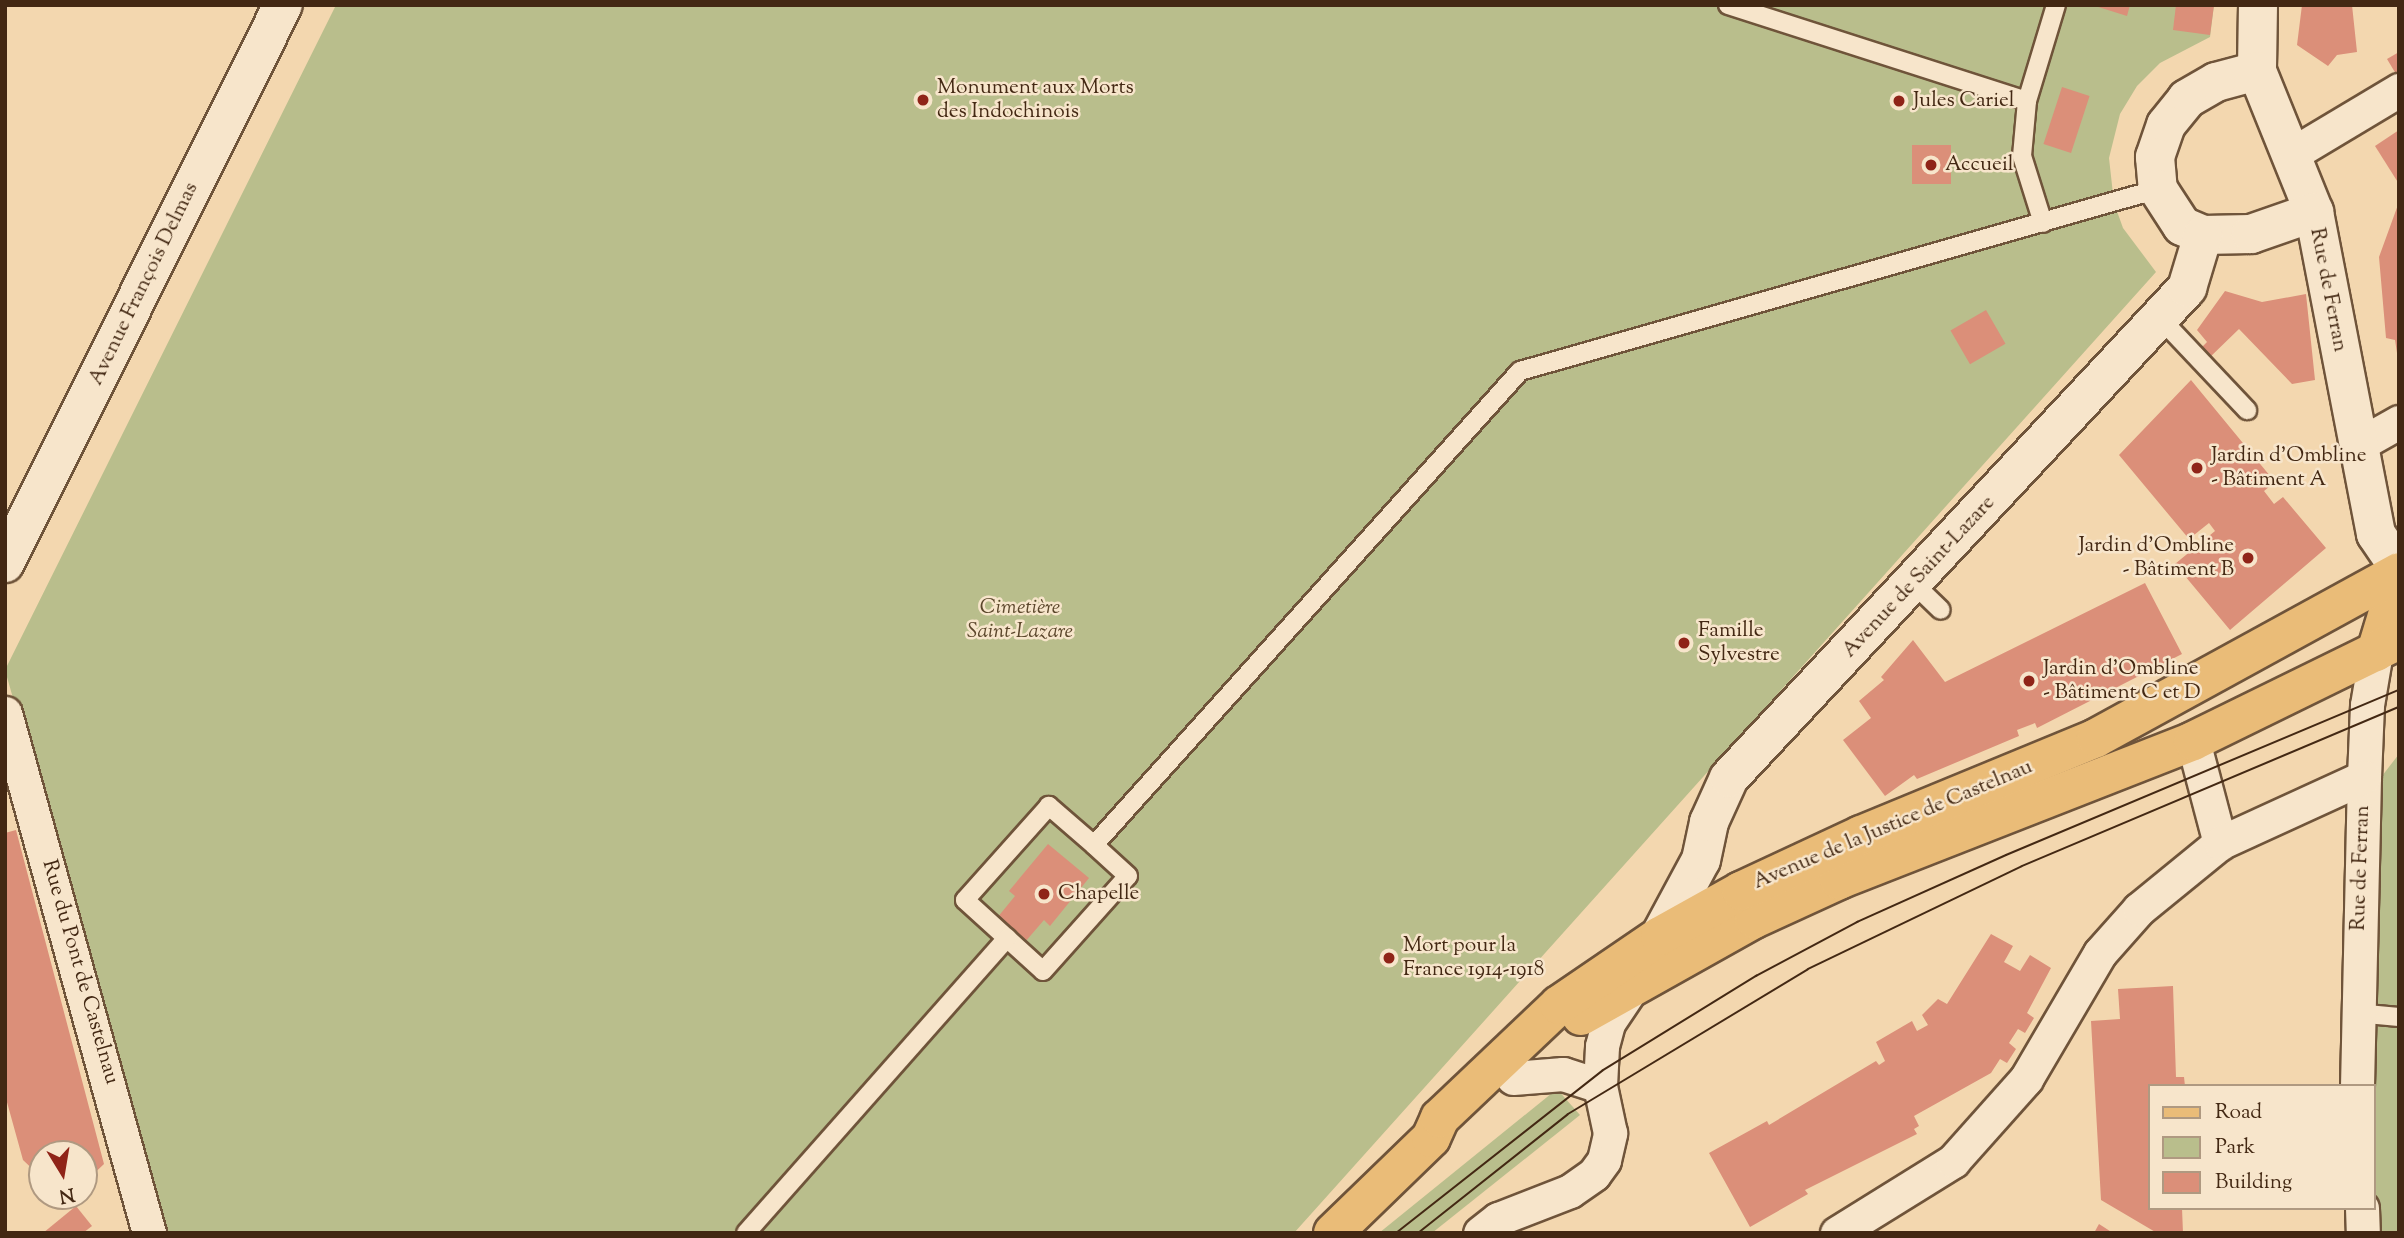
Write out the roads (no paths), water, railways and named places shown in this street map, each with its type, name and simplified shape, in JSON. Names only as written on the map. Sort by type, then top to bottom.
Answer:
[{"type":"main road","points":[[2388,646],[2399,572]]},
{"type":"main road","name":"Avenue de la Justice de Castelnau","points":[[1333,1233],[1432,1138],[1440,1118],[1559,1005],[1660,936],[1741,891],[1861,835],[2096,738],[2399,572]]},
{"type":"main road","name":"Avenue de la Justice de Castelnau","points":[[1432,1138],[1451,1133],[1574,1020],[1606,998],[1630,990],[1754,919],[1839,880],[2193,741],[2388,646]]},
{"type":"street","name":"Avenue François Delmas","points":[[5,563],[283,5]]},
{"type":"street","points":[[2257,71],[2216,82],[2187,99],[2166,125],[2155,157],[2158,189],[2182,226],[2203,235],[2251,234],[2314,212],[2257,71],[2258,5]]},
{"type":"street","points":[[2292,154],[2399,90]]},
{"type":"street","name":"Rue de Ferran","points":[[2314,212],[2376,534],[2399,572]]},
{"type":"street","name":"Avenue de Saint-Lazare","points":[[1660,936],[1701,860],[1709,822],[1729,778],[1914,584],[2188,288],[2203,235]]},
{"type":"street","points":[[2358,445],[2399,422]]},
{"type":"street","name":"Rue de Ferran","points":[[2357,1084],[2356,1013],[2367,705],[2388,646]]},
{"type":"street","name":"Rue du Pont de Castelnau","points":[[5,713],[149,1233]]},
{"type":"street","points":[[2193,741],[2220,844]]},
{"type":"street","points":[[1837,1233],[1953,1161],[2025,1079],[2100,953],[2139,909],[2220,844],[2364,777]]},
{"type":"street","points":[[1480,1233],[1498,1219],[1570,1191],[1594,1174],[1604,1160],[1610,1133],[1600,1086],[1608,1023],[1630,990]]},
{"type":"street","points":[[1513,1078],[1563,1073],[1600,1086]]},
{"type":"street","points":[[2362,1210],[2363,1233]]},
{"type":"lane","points":[[1728,5],[2027,101]]},
{"type":"lane","points":[[2043,223],[2022,156],[2027,101],[2056,5]]},
{"type":"lane","points":[[1094,845],[1520,372],[2158,189]]},
{"type":"lane","points":[[2160,318],[2247,410]]},
{"type":"lane","points":[[1914,584],[1941,610]]},
{"type":"lane","points":[[1049,806],[1094,845],[1128,876],[1043,971],[965,900],[1049,806]]},
{"type":"lane","points":[[746,1233],[1007,938]]},
{"type":"lane","points":[[2356,1013],[2399,1017]]},
{"type":"tram line","points":[[1396,1233],[1603,1070],[1756,976],[1857,922],[2006,855],[2399,690]]},
{"type":"tram line","points":[[1418,1233],[1568,1114],[1808,969],[2022,866],[2399,707]]},
{"type":"place","name":"Monument aux Morts des Indochinois","points":[[923,100]]},
{"type":"place","name":"Jules Cariel","points":[[1899,101]]},
{"type":"place","name":"Accueil","points":[[1931,165]]},
{"type":"place","name":"Jardin d'Ombline - Bâtiment A","points":[[2197,468]]},
{"type":"place","name":"Jardin d'Ombline - Bâtiment B","points":[[2248,558]]},
{"type":"place","name":"Famille Sylvestre","points":[[1684,643]]},
{"type":"place","name":"Jardin d'Ombline - Bâtiment C et D","points":[[2029,681]]},
{"type":"place","name":"Chapelle","points":[[1044,894]]},
{"type":"place","name":"Mort pour la France 1914-1918","points":[[1389,958]]},
{"type":"park label","name":"Cimetière Saint-Lazare","points":[[1020,620]]}]
